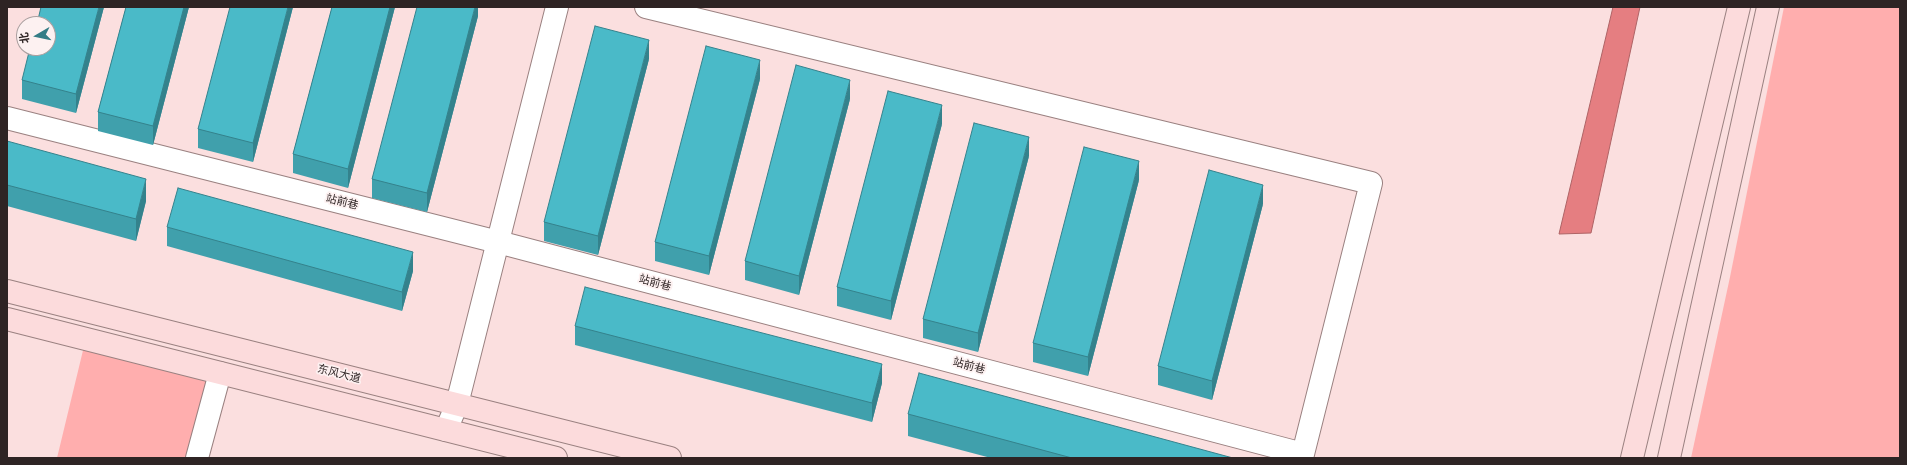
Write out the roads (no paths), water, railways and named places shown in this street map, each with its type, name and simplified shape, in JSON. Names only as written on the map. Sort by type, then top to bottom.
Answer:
[{"type":"main road","points":[[1632,458],[1739,7]]},
{"type":"main road","points":[[1669,458],[1768,7]]},
{"type":"main road","name":"东风大道","points":[[7,291],[670,458]]},
{"type":"main road","points":[[7,318],[556,458]]},
{"type":"street","points":[[446,430],[457,404],[558,7]]},
{"type":"street","points":[[646,7],[1371,183],[1302,456]]},
{"type":"street","name":"站前巷","points":[[7,118],[498,242],[1302,456]]},
{"type":"street","points":[[197,458],[220,373]]}]
